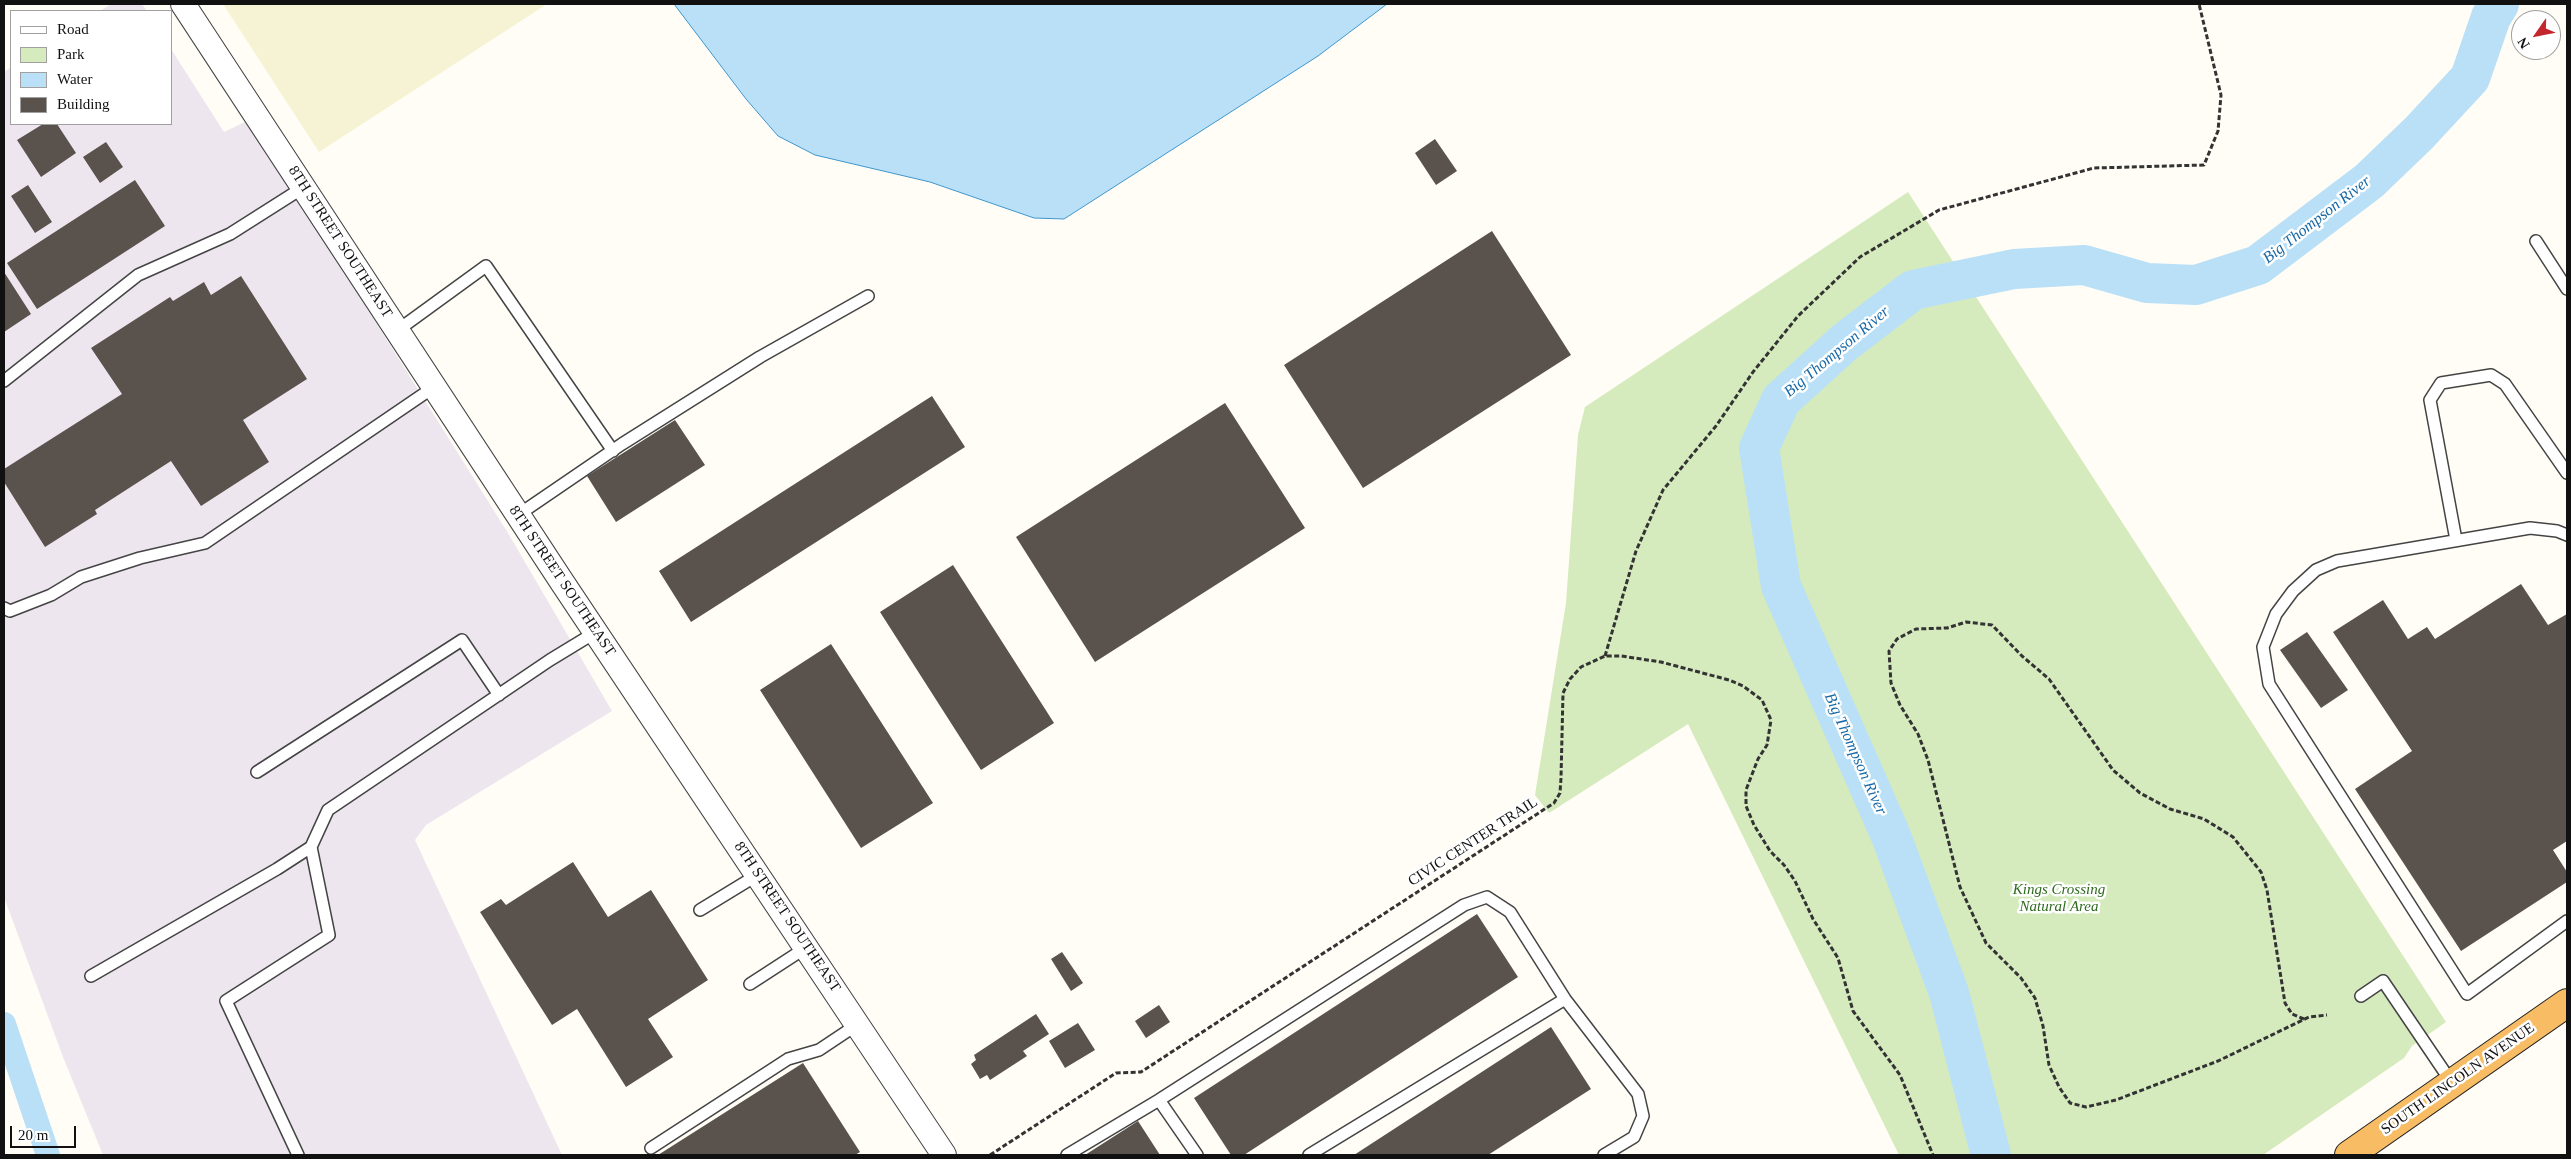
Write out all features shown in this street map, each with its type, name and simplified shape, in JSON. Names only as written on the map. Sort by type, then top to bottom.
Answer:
[{"type":"highway","name":"SOUTH LINCOLN AVENUE","points":[[2349,1155],[2567,1003]]},
{"type":"street","name":"8TH STREET SOUTHEAST","points":[[183,4],[518,515],[759,874],[944,1155]]},
{"type":"lane","points":[[4,381],[138,275],[230,234],[304,187]]},
{"type":"lane","points":[[2536,240],[2567,289]]},
{"type":"lane","points":[[398,330],[486,266],[613,451]]},
{"type":"lane","points":[[518,515],[613,451],[760,357],[868,296]]},
{"type":"lane","points":[[2456,540],[2430,400],[2441,383],[2491,376],[2505,384],[2567,473]]},
{"type":"lane","points":[[4,608],[10,611],[42,598],[81,577],[140,558],[205,543],[434,387]]},
{"type":"lane","points":[[2567,535],[2557,531],[2530,528],[2337,560],[2316,570],[2293,591],[2276,614],[2263,647],[2270,684],[2467,994],[2567,921]]},
{"type":"lane","points":[[91,976],[277,869],[310,847],[328,810],[596,632]]},
{"type":"lane","points":[[256,772],[462,640],[499,695]]},
{"type":"lane","points":[[298,1155],[226,1001],[329,935],[310,847]]},
{"type":"lane","points":[[700,910],[759,874]]},
{"type":"lane","points":[[1067,1155],[1160,1100],[1464,905],[1487,897],[1510,912],[1565,998],[1638,1094],[1643,1116],[1634,1138],[1604,1155]]},
{"type":"lane","points":[[750,984],[807,947]]},
{"type":"lane","points":[[2361,996],[2383,981],[2453,1084]]},
{"type":"lane","points":[[1309,1155],[1565,998]]},
{"type":"lane","points":[[652,1148],[788,1058],[819,1050],[858,1024]]},
{"type":"lane","points":[[1160,1100],[1197,1155]]},
{"type":"path","points":[[1605,656],[1636,551],[1663,490],[1716,426],[1753,372],[1798,316],[1860,257],[1939,210],[2094,168],[2204,165],[2218,131],[2221,95],[2199,4]]},
{"type":"path","points":[[2304,1019],[2292,1014],[2285,1003],[2267,890],[2261,872],[2233,837],[2204,819],[2170,809],[2140,793],[2113,770],[2049,679],[2022,656],[1992,625],[1966,622],[1947,628],[1916,629],[1897,639],[1889,651],[1891,683],[1900,705],[1918,734],[1928,760],[1960,887],[1986,943],[2021,978],[2035,998],[2043,1026],[2049,1065],[2059,1087],[2070,1103],[2086,1107],[2116,1100],[2226,1058],[2304,1019],[2327,1015]]},
{"type":"path","name":"CIVIC CENTER TRAIL","points":[[990,1155],[1116,1073],[1141,1072],[1554,803],[1560,793],[1563,693],[1570,679],[1582,666],[1605,656],[1621,656],[1661,662],[1699,671],[1743,686],[1762,700],[1771,720],[1767,744],[1758,759],[1746,790],[1746,806],[1754,825],[1770,851],[1784,865],[1795,881],[1813,919],[1838,958],[1853,1011],[1900,1075],[1933,1155]]},
{"type":"shaded area","points":[[111,4],[142,4],[146,10],[102,10]]},
{"type":"shaded area","points":[[223,4],[547,4],[319,152]]},
{"type":"shaded area","points":[[172,51],[224,132],[249,120],[508,533],[612,711],[426,825],[415,840],[562,1155],[103,1155],[63,1057],[4,897],[4,72],[10,68],[10,125],[172,125]]},
{"type":"green space","name":"Kings Crossing Natural Area","points":[[1908,192],[2446,1022],[2412,1046],[2404,1058],[2263,1155],[1899,1155],[1688,724],[1549,813],[1535,795],[1566,603],[1578,435],[1585,407]]},
{"type":"water","points":[[674,4],[1387,4],[1318,56],[1064,219],[1034,218],[930,182],[815,155],[778,136],[746,99]]},
{"type":"building","points":[[41,125],[58,125],[76,153],[41,177],[17,140]]},
{"type":"building","points":[[1435,139],[1457,171],[1436,185],[1415,153]]},
{"type":"building","points":[[106,142],[123,167],[100,183],[83,157]]},
{"type":"building","points":[[135,180],[165,226],[37,309],[7,263]]},
{"type":"building","points":[[28,185],[52,222],[35,233],[11,196]]},
{"type":"building","points":[[1492,231],[1571,355],[1363,488],[1284,365]]},
{"type":"building","points":[[4,272],[31,314],[4,332]]},
{"type":"building","points":[[241,276],[307,379],[243,420],[269,462],[201,506],[171,461],[95,510],[97,514],[45,547],[4,482],[4,469],[122,394],[91,348],[170,297],[173,301],[204,282],[211,295]]},
{"type":"building","points":[[932,396],[965,447],[691,622],[659,571]]},
{"type":"building","points":[[1225,403],[1305,528],[1095,662],[1016,537]]},
{"type":"building","points":[[675,420],[705,465],[616,522],[587,476]]},
{"type":"building","points":[[953,565],[1054,723],[981,770],[880,612]]},
{"type":"building","points":[[2521,584],[2548,625],[2567,614],[2567,841],[2553,850],[2567,872],[2567,882],[2461,951],[2355,789],[2412,751],[2333,632],[2383,600],[2408,639],[2427,627],[2435,639]]},
{"type":"building","points":[[2307,632],[2348,690],[2321,708],[2280,650]]},
{"type":"building","points":[[831,644],[933,803],[861,848],[760,690]]},
{"type":"building","points":[[573,862],[608,917],[651,890],[708,980],[648,1019],[673,1057],[626,1087],[577,1009],[552,1025],[480,912],[501,899],[506,905]]},
{"type":"building","points":[[1477,914],[1518,977],[1244,1155],[1231,1155],[1194,1098]]},
{"type":"building","points":[[1062,952],[1083,983],[1071,991],[1051,959]]},
{"type":"building","points":[[1159,1005],[1170,1022],[1146,1038],[1135,1021]]},
{"type":"building","points":[[1036,1014],[1049,1034],[1023,1051],[1027,1056],[990,1080],[987,1075],[980,1079],[971,1064],[976,1060],[974,1055]]},
{"type":"building","points":[[1078,1023],[1095,1050],[1065,1068],[1049,1041]]},
{"type":"building","points":[[1551,1027],[1591,1089],[1488,1155],[1354,1155]]},
{"type":"building","points":[[803,1063],[860,1152],[855,1155],[658,1155]]},
{"type":"building","points":[[1138,1121],[1160,1155],[1085,1155]]},
{"type":"waterway","name":"Big Thompson River","points":[[1991,1155],[1949,993],[1891,836],[1781,586],[1759,448],[1781,400],[1845,342],[1913,290],[2014,269],[2084,265],[2147,283],[2196,285],[2258,265],[2369,181],[2419,133],[2470,78],[2491,17],[2499,4]]},
{"type":"waterway","points":[[4,1024],[48,1155]]}]
